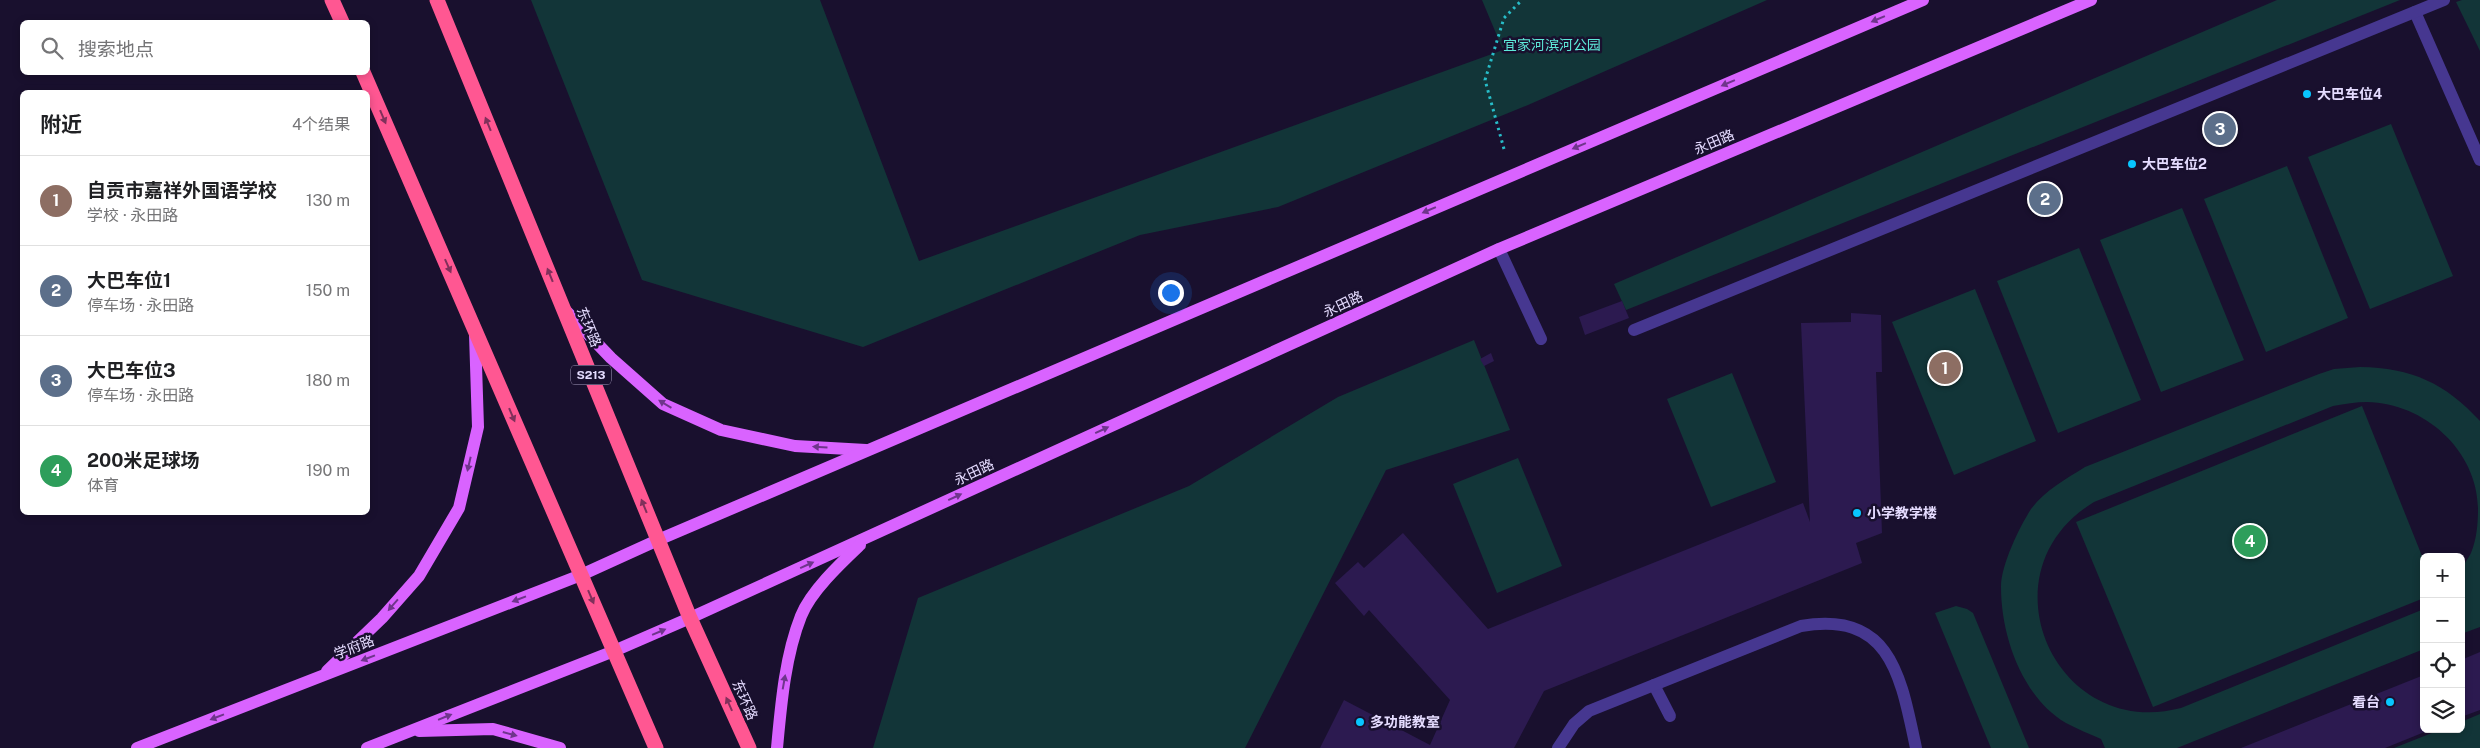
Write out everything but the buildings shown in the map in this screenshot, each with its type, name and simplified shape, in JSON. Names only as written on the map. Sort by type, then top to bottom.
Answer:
[{"type":"highway","points":[[332,0],[341,20]]},
{"type":"highway","name":"东环路","points":[[438,0],[690,618],[749,748]]},
{"type":"highway","points":[[364,75],[656,748]]},
{"type":"main road","points":[[581,575],[868,450],[1923,0]]},
{"type":"main road","name":"永田路","points":[[614,651],[1499,249],[2091,0]]},
{"type":"main road","points":[[563,307],[611,358],[663,404],[721,430],[795,446],[868,450]]},
{"type":"main road","points":[[322,676],[382,618],[419,576],[460,508],[478,427],[475,329]]},
{"type":"main road","points":[[777,748],[784,681],[802,615],[830,574],[866,538]]},
{"type":"main road","name":"学府路","points":[[137,748],[581,575]]},
{"type":"main road","points":[[368,748],[614,651]]},
{"type":"main road","points":[[409,732],[494,729],[560,748]]},
{"type":"lane","points":[[1634,330],[2444,0]]},
{"type":"lane","points":[[2414,12],[2480,160]]},
{"type":"lane","points":[[1499,249],[1541,339]]},
{"type":"lane","points":[[1558,748],[1574,724],[1589,711],[1801,626],[1822,622],[1839,624],[1859,630],[1875,641],[1889,656],[1899,674],[1916,748]]},
{"type":"lane","points":[[1654,685],[1670,716]]},
{"type":"path","points":[[1511,175],[1485,80],[1504,18],[1522,0]]},
{"type":"green space","name":"宜家河滨河公园","points":[[531,0],[820,0],[919,261],[1503,50],[1482,0],[1767,0],[1528,105],[1278,207],[1140,235],[863,347],[642,280]]},
{"type":"green space","points":[[2277,0],[2400,0],[1626,310],[1614,284]]},
{"type":"green space","points":[[2480,0],[2480,51],[2456,2]]},
{"type":"green space","points":[[2391,124],[2453,276],[2370,309],[2308,157]]},
{"type":"green space","points":[[2287,166],[2348,318],[2266,352],[2204,199]]},
{"type":"green space","points":[[2182,208],[2244,360],[2161,392],[2100,240]]},
{"type":"green space","points":[[2079,248],[2141,400],[2058,433],[1997,281]]},
{"type":"green space","points":[[1975,289],[2036,441],[1954,475],[1892,322]]},
{"type":"green space","points":[[1474,340],[1510,430],[1386,470],[1245,748],[873,748],[918,598],[1189,486],[1338,397]]},
{"type":"green space","points":[[2379,368],[2412,375],[2440,387],[2480,421],[2480,627],[2465,633],[2465,563],[2475,542],[2478,508],[2475,487],[2468,467],[2457,449],[2444,434],[2427,421],[2408,411],[2388,404],[2367,402],[2333,406],[2094,502],[2060,532],[2042,568],[2038,606],[2047,643],[2068,676],[2098,699],[2136,711],[2181,708],[2420,611],[2420,651],[2177,748],[2105,748],[2101,739],[2066,723],[2051,712],[2037,698],[2017,664],[2010,645],[2002,606],[2001,587],[2004,568],[2011,547],[2031,509],[2056,486],[2085,467],[2334,369]]},
{"type":"green space","points":[[1732,373],[1776,482],[1711,507],[1667,399]]},
{"type":"green space","points":[[2362,406],[2421,553],[2420,600],[2153,707],[2076,522]]},
{"type":"green space","points":[[1518,458],[1562,566],[1497,593],[1453,484]]},
{"type":"green space","points":[[1956,606],[1973,613],[2029,748],[1991,748],[1935,613]]},
{"type":"green space","points":[[2480,714],[2480,748],[2394,748],[2432,733],[2465,733],[2465,720]]},
{"type":"place","name":"大巴车位4","points":[[2307,94]]},
{"type":"place","name":"大巴车位3","points":[[2220,129]]},
{"type":"place","name":"大巴车位2","points":[[2132,164]]},
{"type":"place","name":"大巴车位1","points":[[2045,199]]},
{"type":"place","name":"自贡市嘉祥外国语学校","points":[[1945,368]]},
{"type":"place","name":"小学教学楼","points":[[1857,513]]},
{"type":"place","name":"200米足球场","points":[[2250,541]]},
{"type":"place","name":"看台","points":[[2390,702]]},
{"type":"place","name":"多功能教室","points":[[1360,722]]}]
